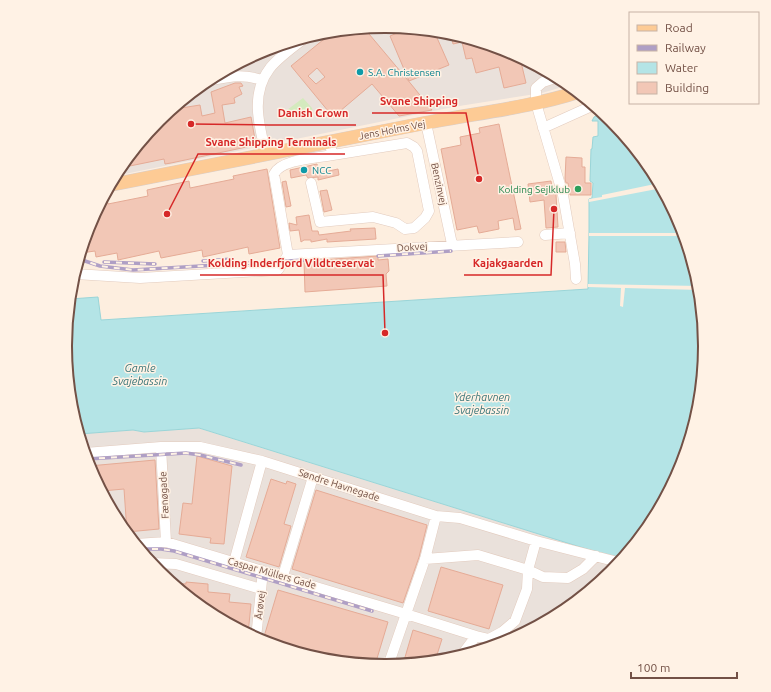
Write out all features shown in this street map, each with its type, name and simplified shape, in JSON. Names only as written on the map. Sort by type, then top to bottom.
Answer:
[{"type":"main road","name":"Jens Holms Vej","points":[[118,183],[536,103],[570,94]]},
{"type":"street","points":[[266,154],[260,124],[258,93],[262,80],[271,67],[294,47]]},
{"type":"street","points":[[224,78],[251,76],[262,80]]},
{"type":"street","points":[[550,80],[536,88],[536,103],[563,195],[575,264],[576,279]]},
{"type":"street","points":[[543,128],[588,108]]},
{"type":"street","name":"Benzinvej","points":[[426,123],[452,244]]},
{"type":"street","points":[[329,142],[333,155]]},
{"type":"street","points":[[81,274],[140,278],[278,270],[288,254],[274,174],[275,171],[288,163],[407,143],[414,147],[417,151],[430,210],[425,218],[414,228],[405,229],[396,224],[373,217],[320,222],[311,183]]},
{"type":"street","points":[[545,234],[570,233]]},
{"type":"street","name":"Dokvej","points":[[288,254],[452,244],[518,242]]},
{"type":"street","name":"Søndre Havnegade","points":[[91,453],[161,447],[200,447],[262,461],[436,516],[460,518],[536,541],[613,561]]},
{"type":"street","name":"Fænøgade","points":[[161,447],[166,542]]},
{"type":"street","points":[[234,562],[262,461]]},
{"type":"street","points":[[283,576],[313,477]]},
{"type":"street","points":[[391,659],[425,559],[436,516]]},
{"type":"street","name":"Caspar Müllers Gade","points":[[143,544],[166,542],[489,639],[502,632],[515,620],[527,589],[528,570],[536,541]]},
{"type":"street","points":[[425,559],[478,555],[528,570],[543,577],[568,578],[583,569],[596,556]]},
{"type":"street","points":[[161,563],[176,564],[261,589]]},
{"type":"street","name":"Årøvej","points":[[257,631],[263,571]]},
{"type":"street","points":[[467,648],[476,636]]},
{"type":"shaded area","points":[[386,33],[447,39],[486,50],[524,65],[561,87],[542,93],[453,107],[124,174],[137,155],[164,125],[195,98],[212,86],[247,65],[266,57],[324,39]]},
{"type":"shaded area","points":[[198,428],[615,558],[576,594],[542,617],[505,635],[467,648],[426,656],[386,659],[345,656],[304,648],[247,627],[212,606],[179,581],[137,537],[114,502],[96,466],[85,434],[133,430],[144,432]]},
{"type":"green space","points":[[303,98],[312,108],[313,112],[285,119],[283,113]]},
{"type":"water","points":[[597,116],[607,125],[634,155],[657,190],[675,226],[688,265],[696,305],[698,326],[698,366],[696,387],[688,427],[682,447],[675,466],[657,503],[634,537],[615,558],[199,428],[144,432],[133,430],[85,434],[75,387],[73,366],[72,346],[76,299],[98,297],[101,320],[588,289],[589,199],[592,198],[593,183],[590,181],[591,149],[593,137],[598,136],[598,121],[592,121],[594,117]]},
{"type":"pier","points":[[654,184],[656,189],[589,202],[589,199],[602,197],[602,195]]},
{"type":"pier","points":[[589,233],[678,233],[679,236],[589,236]]},
{"type":"pier","points":[[588,284],[692,286],[693,290],[625,288],[623,307],[620,306],[621,288],[588,287]]},
{"type":"building","points":[[396,33],[437,38],[449,65],[409,81],[390,36]]},
{"type":"building","name":"S.A. Christensen","points":[[369,34],[432,110],[399,116],[372,84],[333,117],[291,66],[324,39]],"holes":[[[317,68],[325,77],[316,84],[308,76]]]},
{"type":"building","points":[[452,40],[460,42],[453,44]]},
{"type":"building","points":[[462,43],[486,50],[521,64],[526,83],[504,88],[499,67],[476,73],[472,58],[466,59]]},
{"type":"building","points":[[235,83],[241,83],[243,86],[239,87],[242,94],[234,98],[235,103],[222,105],[225,123],[251,117],[256,145],[165,164],[164,159],[129,166],[150,140],[183,108],[200,105],[202,116],[215,113],[211,92]]},
{"type":"building","points":[[499,124],[521,229],[515,230],[513,218],[498,221],[499,229],[479,233],[477,226],[457,230],[441,149],[461,145],[460,137],[480,133],[479,128]]},
{"type":"building","points":[[566,157],[582,158],[582,167],[585,167],[585,183],[591,183],[591,195],[570,195],[568,183],[566,183],[565,179]]},
{"type":"building","points":[[317,164],[319,173],[338,169],[339,175],[318,180],[318,177],[308,178],[306,175],[291,178],[290,170]]},
{"type":"building","points":[[267,169],[280,248],[249,254],[248,247],[203,257],[202,250],[161,258],[159,251],[118,260],[117,253],[96,257],[95,251],[87,252],[96,226],[108,202],[108,204],[148,196],[147,190],[189,181],[190,188],[234,179],[233,176]]},
{"type":"building","points":[[286,181],[291,206],[286,207],[282,182]]},
{"type":"building","points":[[551,181],[553,193],[556,193],[558,227],[546,228],[544,200],[530,202],[528,184]]},
{"type":"building","points":[[327,190],[332,210],[324,212],[320,191]]},
{"type":"building","points":[[309,215],[312,231],[318,231],[319,235],[351,231],[350,229],[375,228],[376,239],[327,242],[327,239],[311,242],[311,240],[304,240],[301,242],[299,230],[290,231],[289,223],[297,225],[296,217]]},
{"type":"building","points":[[556,242],[565,242],[566,252],[556,252]]},
{"type":"building","points":[[378,256],[378,260],[388,259],[389,271],[386,274],[387,286],[305,292],[304,261]]},
{"type":"building","points":[[197,456],[232,466],[224,544],[210,543],[211,538],[179,534],[183,503],[192,504]]},
{"type":"building","points":[[155,460],[159,529],[133,531],[126,522],[124,489],[108,490],[96,465]]},
{"type":"building","points":[[271,479],[286,484],[287,481],[296,484],[284,524],[291,526],[279,567],[246,557]]},
{"type":"building","points":[[316,490],[427,525],[419,557],[403,603],[292,569]]},
{"type":"building","points":[[441,567],[503,585],[489,629],[428,611]]},
{"type":"building","points":[[186,582],[208,584],[208,592],[230,594],[229,602],[251,604],[249,628],[212,606],[182,584],[186,584]]},
{"type":"building","points":[[278,590],[388,622],[377,659],[324,653],[265,634]]},
{"type":"building","points":[[413,630],[442,639],[437,654],[405,658]]},
{"type":"railway","points":[[378,256],[451,251]]},
{"type":"railway","points":[[203,261],[233,259]]},
{"type":"railway","points":[[84,261],[100,266],[133,270],[304,260]]},
{"type":"railway","points":[[104,262],[155,264]]},
{"type":"railway","points":[[93,459],[186,453],[241,465]]},
{"type":"railway","points":[[147,549],[174,551],[372,611]]},
{"type":"place","name":"S.A. Christensen","points":[[360,72]]},
{"type":"place","name":"Danish Crown","points":[[191,124]]},
{"type":"place","name":"NCC","points":[[304,170]]},
{"type":"place","name":"Svane Shipping","points":[[479,179]]},
{"type":"place","name":"Kolding Sejlklub","points":[[578,189]]},
{"type":"place","name":"Kajakgaarden","points":[[554,209]]},
{"type":"place","name":"Svane Shipping Terminals","points":[[167,214]]},
{"type":"place","name":"Kolding Inderfjord Vildtreservat","points":[[385,333]]},
{"type":"water label","name":"Gamle Svajebassin","points":[[140,374]]},
{"type":"water label","name":"Yderhavnen Svajebassin","points":[[482,403]]}]
